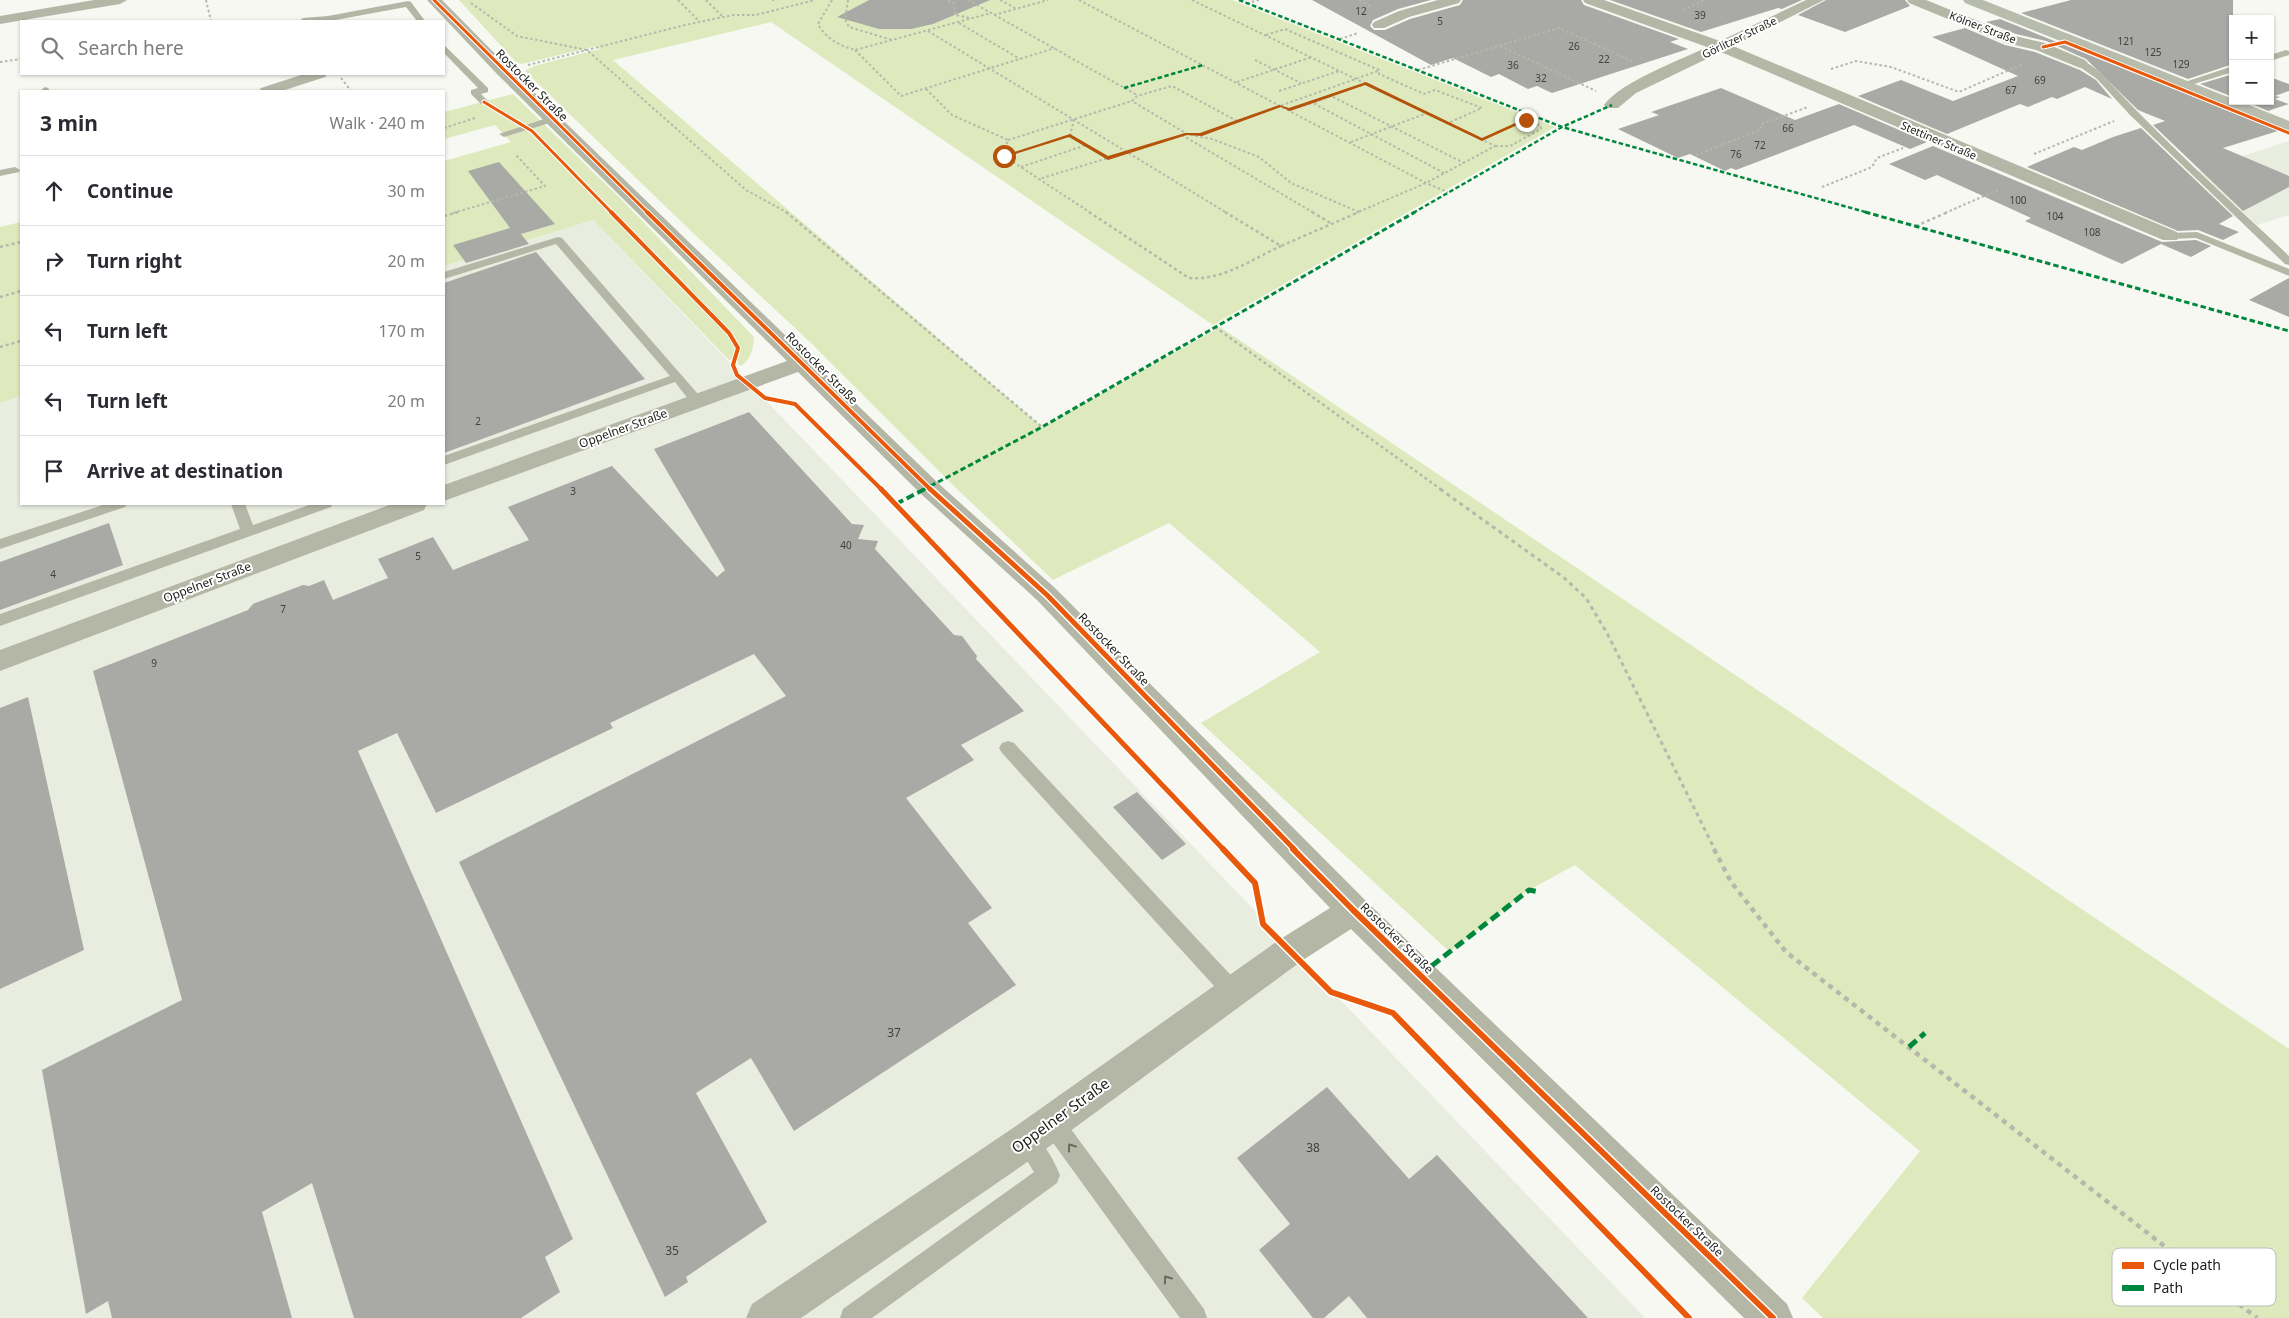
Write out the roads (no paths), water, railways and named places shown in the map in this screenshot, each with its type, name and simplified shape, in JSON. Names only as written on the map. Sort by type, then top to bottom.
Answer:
[{"type":"main road","name":"Kölner Straße","points":[[1970,0],[2289,127]]},
{"type":"street","points":[[0,20],[120,0]]},
{"type":"street","name":"Rostocker Straße","points":[[434,0],[503,71],[929,488],[1047,595],[1353,910],[1773,1318]]},
{"type":"street","points":[[1380,25],[1404,14],[1454,0]]},
{"type":"street","name":"Stettiner Straße","points":[[1590,0],[1719,46],[1795,80],[2170,236]]},
{"type":"street","name":"Görlitzer Straße","points":[[1615,103],[1630,90],[1817,0]]},
{"type":"street","name":"Kölner Straße","points":[[1914,0],[2011,40],[2040,46],[2080,63]]},
{"type":"street","points":[[445,34],[462,29]]},
{"type":"street","points":[[269,90],[317,75]]},
{"type":"street","name":"Oppelner Straße","points":[[445,493],[803,363]]},
{"type":"street","name":"Oppelner Straße","points":[[0,661],[412,505]]},
{"type":"street","name":"Oppelner Straße","points":[[766,1318],[1039,1131],[1291,950],[1353,910]]},
{"type":"lane","points":[[316,20],[408,4],[420,20]]},
{"type":"lane","points":[[445,49],[484,90],[474,92],[484,102]]},
{"type":"lane","points":[[2274,57],[2286,53]]},
{"type":"lane","points":[[2080,63],[2100,77],[2133,113],[2289,262]]},
{"type":"lane","points":[[2184,84],[2229,70]]},
{"type":"lane","points":[[504,134],[553,119]]},
{"type":"lane","points":[[0,173],[15,170]]},
{"type":"lane","name":"Stettiner Straße","points":[[2170,236],[2197,235],[2289,273]]},
{"type":"lane","points":[[445,276],[558,240],[697,401]]},
{"type":"lane","points":[[445,461],[678,377]]},
{"type":"lane","points":[[0,544],[117,505]]},
{"type":"lane","points":[[238,505],[248,532]]},
{"type":"lane","points":[[0,620],[323,505]]},
{"type":"lane","points":[[1008,748],[1233,992]]},
{"type":"lane","points":[[852,1318],[1049,1175],[1039,1131]]},
{"type":"lane","points":[[1039,1131],[1195,1318]]}]
